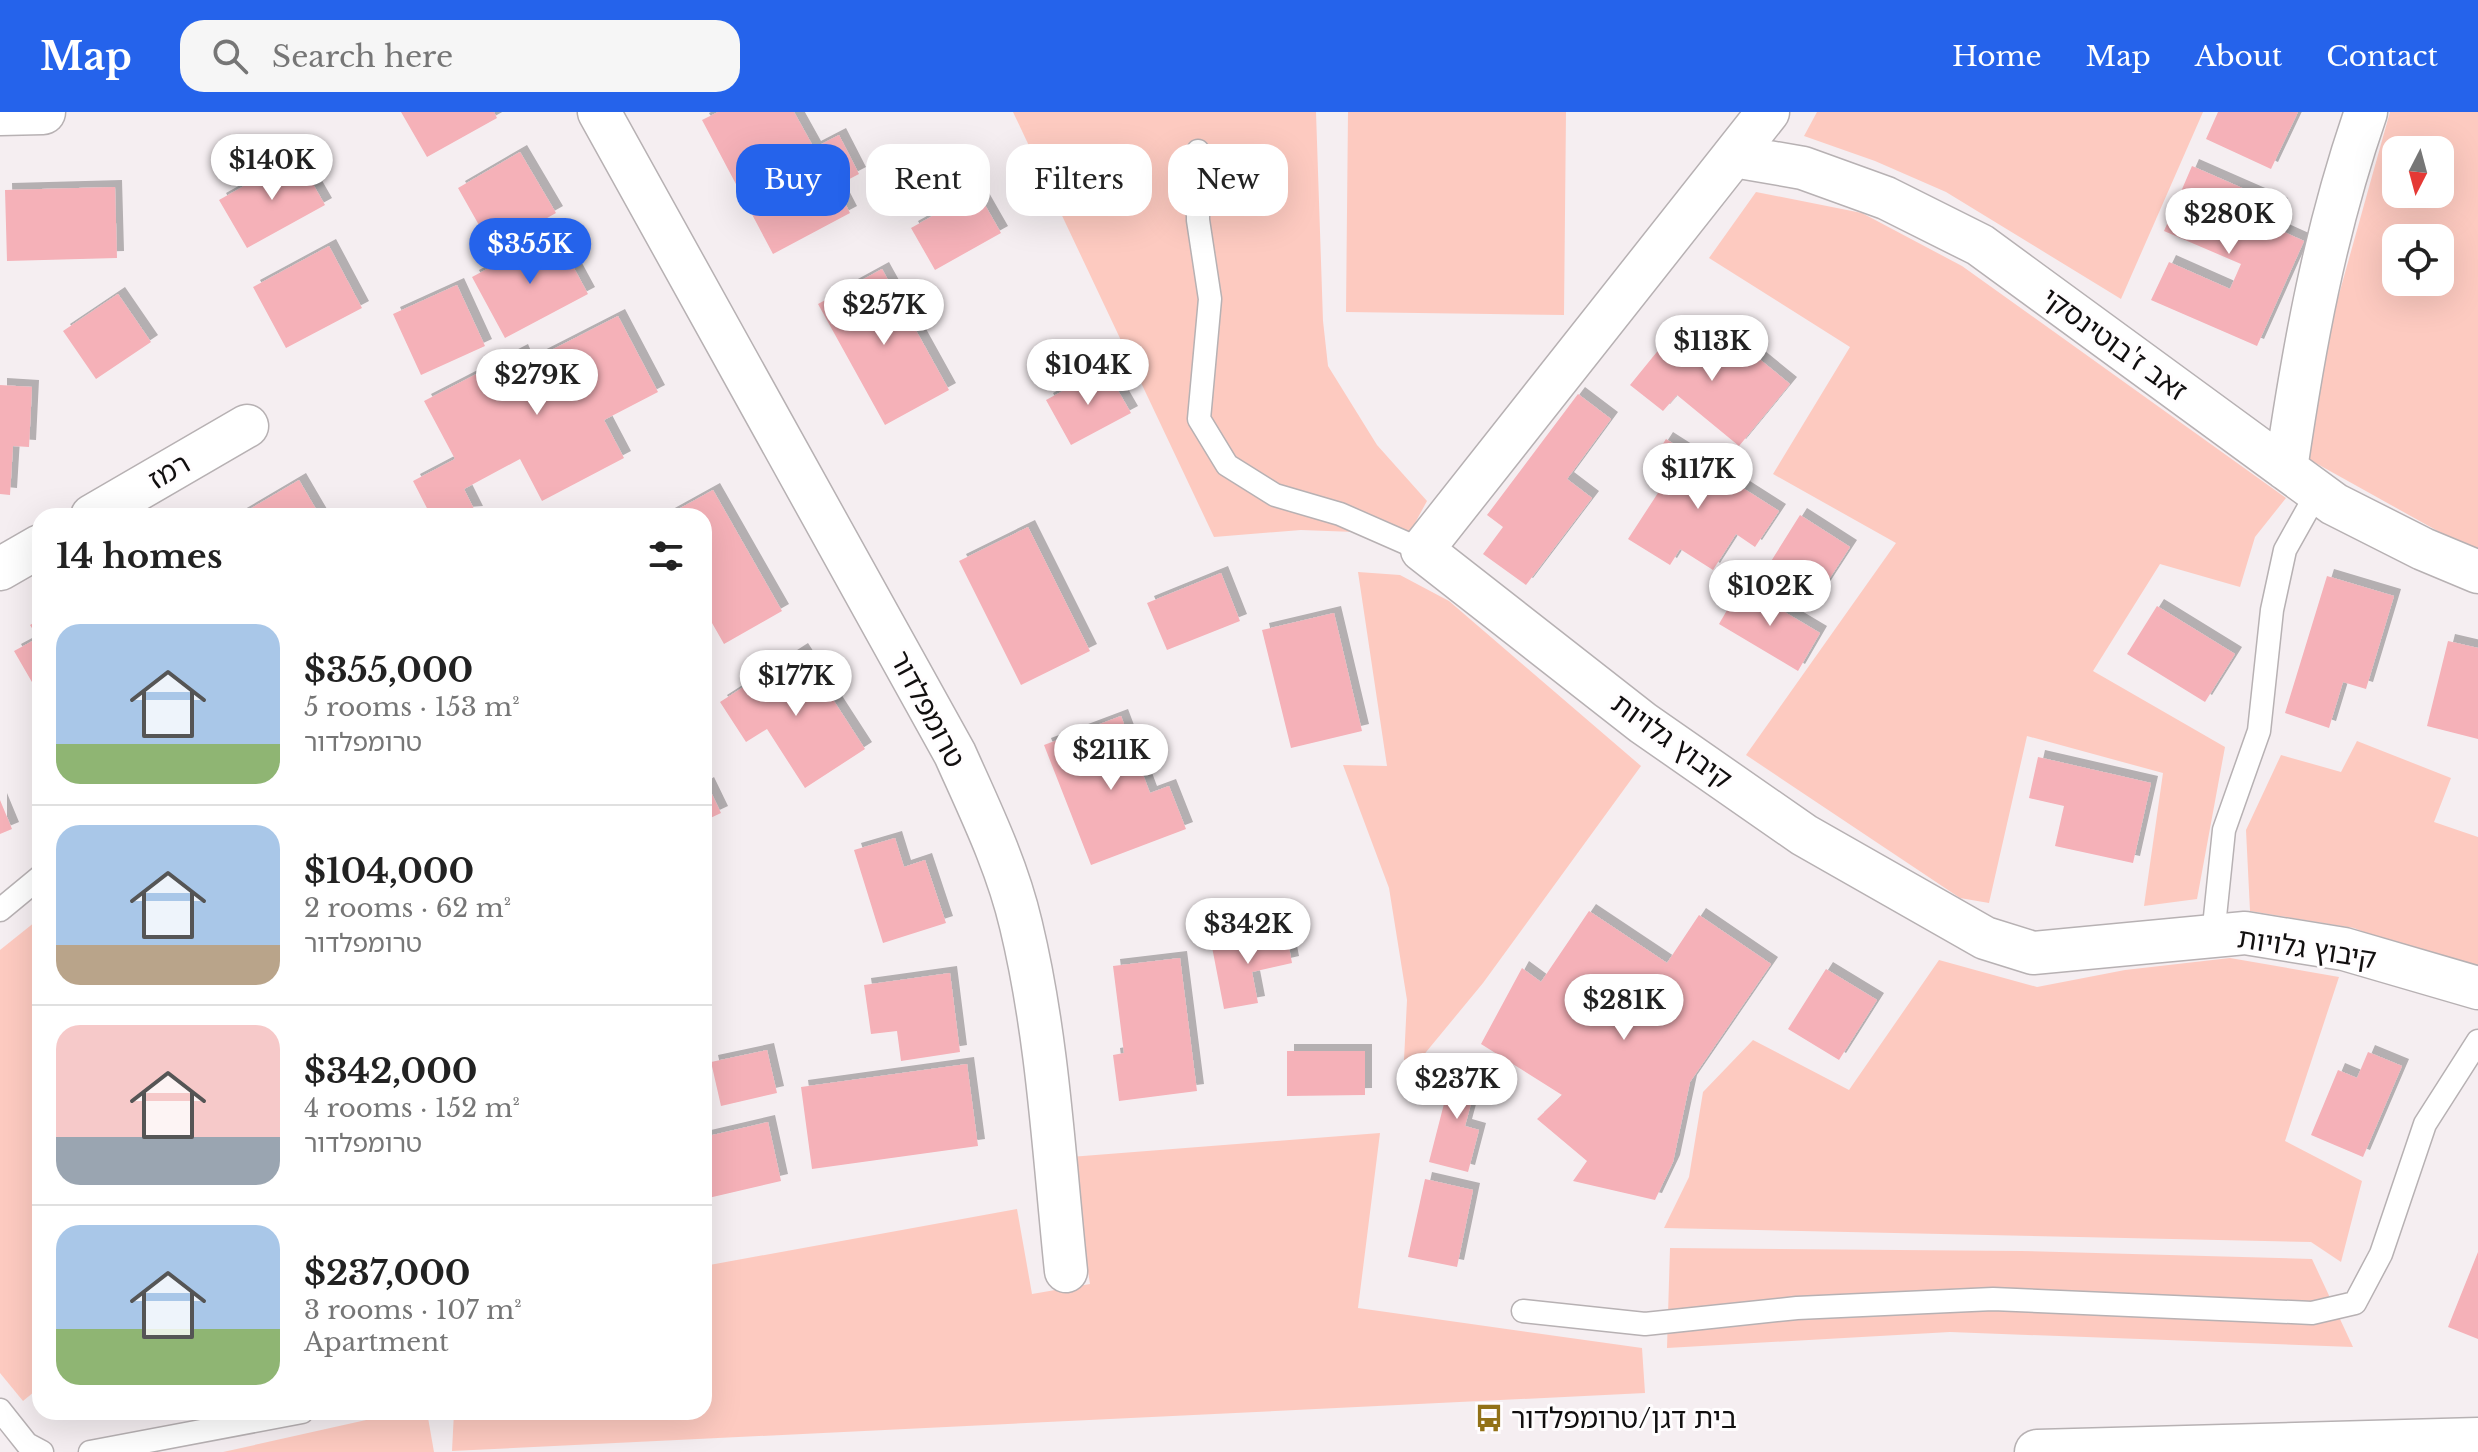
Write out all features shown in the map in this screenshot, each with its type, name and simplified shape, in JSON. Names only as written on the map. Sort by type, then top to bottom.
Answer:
[{"type":"main road","points":[[0,113],[43,112]]},
{"type":"main road","points":[[2037,1452],[2478,1440]]},
{"type":"street","name":"טרומפלדור","points":[[599,112],[955,754],[999,851],[1021,922],[1039,1008],[1066,1271]]},
{"type":"street","points":[[1422,550],[1768,112]]},
{"type":"street","points":[[2302,480],[2306,329],[2344,176],[2366,112]]},
{"type":"street","name":"זאב ז'בוטינסקי","points":[[1734,156],[1816,173],[1886,198],[1980,245],[2334,504],[2423,549],[2478,572]]},
{"type":"street","name":"רמז","points":[[106,508],[247,426]]},
{"type":"street","name":"קיבוץ גלויות","points":[[1422,550],[1643,723],[1804,835],[1985,938],[2033,953],[2245,933],[2344,949],[2478,988]]},
{"type":"street","points":[[0,569],[32,551]]},
{"type":"lane","points":[[1198,216],[1210,299],[1199,419],[1227,465],[1275,495],[1340,514],[1422,550]]},
{"type":"lane","points":[[2213,936],[2224,830],[2259,731],[2272,610],[2302,480]]},
{"type":"lane","points":[[0,910],[32,884]]},
{"type":"lane","points":[[1523,1311],[1645,1324],[1797,1308],[1993,1299],[2312,1313],[2355,1303],[2381,1254],[2425,1124],[2478,1041]]},
{"type":"lane","points":[[0,1410],[27,1444],[42,1452]]},
{"type":"lane","points":[[90,1452],[260,1420]]},
{"type":"shaded area","points":[[1013,112],[1316,112],[1323,321],[1328,366],[1377,445],[1427,501],[1409,534],[1301,530],[1214,537],[1062,216],[1152,216],[1152,144],[1028,144]]},
{"type":"shaded area","points":[[1348,112],[1566,112],[1564,315],[1346,312]]},
{"type":"shaded area","points":[[1817,112],[2203,112],[2121,299],[1946,192],[1875,161],[1804,136]]},
{"type":"shaded area","points":[[2390,112],[2478,112],[2478,548],[2461,544],[2303,456],[2324,348],[2382,141],[2382,208],[2454,208],[2454,136],[2383,136]]},
{"type":"shaded area","points":[[1756,192],[1862,213],[1962,266],[2286,498],[2255,537],[2240,587],[2160,564],[2093,671],[2225,747],[2197,899],[2144,906],[2163,773],[2027,736],[1989,903],[1960,898],[1746,755],[1896,543],[1773,474],[1850,347],[1709,258]]},
{"type":"shaded area","points":[[1358,572],[1400,575],[1449,601],[1641,766],[1483,983],[1403,1080],[1407,1000],[1389,888],[1343,765],[1387,766]]},
{"type":"shaded area","points":[[2357,741],[2451,778],[2434,822],[2478,837],[2478,978],[2354,928],[2250,911],[2246,830],[2281,755],[2341,772]]},
{"type":"shaded area","points":[[32,924],[32,1394],[23,1401],[0,1373],[0,950]]},
{"type":"shaded area","points":[[2230,958],[2339,977],[2285,1141],[2362,1181],[2341,1262],[2311,1242],[1664,1228],[1689,1177],[1703,1092],[1753,1040],[1849,1090],[1939,960],[2037,987],[2125,970]]},
{"type":"shaded area","points":[[1380,1133],[1358,1308],[1642,1348],[1645,1393],[452,1451],[454,1420],[712,1420],[712,1265],[1017,1209],[1032,1294],[1090,1284],[1070,1157]]},
{"type":"shaded area","points":[[1670,1248],[2021,1251],[2312,1259],[2353,1347],[1950,1332],[1667,1348]]},
{"type":"shaded area","points":[[366,1420],[428,1420],[434,1452],[223,1452]]},
{"type":"building","points":[[401,112],[494,112],[497,118],[427,157]]},
{"type":"building","points":[[718,112],[794,112],[812,144],[736,144],[736,184],[702,120]]},
{"type":"building","points":[[2218,112],[2298,112],[2271,169],[2206,139]]},
{"type":"building","points":[[839,135],[844,144],[822,144]]},
{"type":"building","points":[[520,152],[556,213],[517,235],[508,220],[484,234],[458,188]]},
{"type":"building","points":[[297,156],[325,205],[247,248],[219,200]]},
{"type":"building","points":[[850,156],[859,174],[850,179]]},
{"type":"building","points":[[2192,166],[2281,205],[2271,226],[2304,241],[2257,346],[2151,300],[2169,262],[2230,289],[2241,264],[2164,231]]},
{"type":"building","points":[[115,187],[117,258],[7,261],[5,190]]},
{"type":"building","points":[[990,214],[1001,233],[935,270],[911,228],[932,216]]},
{"type":"building","points":[[753,216],[844,216],[773,254]]},
{"type":"building","points":[[555,233],[588,294],[505,338],[472,277]]},
{"type":"building","points":[[329,246],[362,308],[286,348],[253,287]]},
{"type":"building","points":[[882,269],[949,390],[885,425],[818,304]]},
{"type":"building","points":[[457,285],[485,346],[421,375],[393,314]]},
{"type":"building","points":[[118,294],[151,342],[96,379],[63,331]]},
{"type":"building","points":[[618,316],[658,392],[604,420],[624,458],[542,501],[520,459],[464,489],[474,508],[427,508],[413,481],[455,459],[424,401],[521,351],[526,363]]},
{"type":"building","points":[[1678,326],[1715,355],[1731,336],[1790,384],[1739,446],[1677,395],[1663,411],[1630,385]]},
{"type":"building","points":[[1105,368],[1131,413],[1071,445],[1046,400]]},
{"type":"building","points":[[0,385],[32,387],[29,447],[13,446],[10,495],[0,494]]},
{"type":"building","points":[[1578,394],[1611,419],[1567,479],[1592,498],[1526,585],[1483,554],[1503,527],[1487,515]]},
{"type":"building","points":[[1666,439],[1779,511],[1755,547],[1736,534],[1713,570],[1680,549],[1670,565],[1628,539],[1669,476],[1650,464]]},
{"type":"building","points":[[299,480],[315,508],[252,508]]},
{"type":"building","points":[[713,490],[782,611],[724,644],[712,623],[712,508],[680,508]]},
{"type":"building","points":[[1800,515],[1850,547],[1813,604],[1763,574]]},
{"type":"building","points":[[1028,527],[1090,651],[1021,685],[959,561]]},
{"type":"building","points":[[1221,573],[1240,621],[1167,650],[1147,603]]},
{"type":"building","points":[[2327,576],[2394,596],[2366,689],[2343,682],[2329,728],[2285,713]]},
{"type":"building","points":[[1741,586],[1820,633],[1798,671],[1719,624]]},
{"type":"building","points":[[2157,606],[2235,654],[2205,702],[2127,654]]},
{"type":"building","points":[[1334,613],[1362,731],[1291,748],[1262,630]]},
{"type":"building","points":[[32,641],[32,682],[14,651]]},
{"type":"building","points":[[2448,641],[2478,648],[2478,739],[2427,726]]},
{"type":"building","points":[[801,650],[865,749],[805,788],[767,729],[746,742],[720,702]]},
{"type":"building","points":[[1121,716],[1150,793],[1169,786],[1186,829],[1091,865],[1044,745]]},
{"type":"building","points":[[2038,757],[2151,783],[2133,863],[2055,846],[2064,806],[2029,798]]},
{"type":"building","points":[[712,794],[721,813],[712,817]]},
{"type":"building","points":[[0,800],[12,829],[0,834]]},
{"type":"building","points":[[895,838],[904,867],[925,860],[946,923],[883,943],[854,850]]},
{"type":"building","points":[[1589,911],[1667,963],[1699,915],[1771,964],[1690,1082],[1673,1162],[1655,1200],[1573,1181],[1587,1161],[1537,1119],[1562,1095],[1481,1044],[1522,968],[1541,982]]},
{"type":"building","points":[[1286,932],[1292,963],[1252,972],[1258,1003],[1224,1009],[1212,947]]},
{"type":"building","points":[[1180,958],[1197,1091],[1119,1101],[1113,1055],[1124,1053],[1113,966]]},
{"type":"building","points":[[1826,969],[1877,1000],[1839,1060],[1788,1029]]},
{"type":"building","points":[[950,973],[960,1052],[901,1061],[897,1031],[871,1034],[864,985]]},
{"type":"building","points":[[767,1050],[777,1093],[721,1106],[712,1062]]},
{"type":"building","points":[[1287,1051],[1365,1051],[1365,1095],[1287,1096]]},
{"type":"building","points":[[2368,1052],[2402,1066],[2363,1157],[2311,1135],[2338,1070],[2357,1078]]},
{"type":"building","points":[[1455,1061],[1481,1067],[1465,1126],[1479,1130],[1468,1172],[1429,1162]]},
{"type":"building","points":[[967,1064],[978,1146],[812,1169],[801,1087]]},
{"type":"building","points":[[768,1122],[781,1181],[712,1197],[712,1135]]},
{"type":"building","points":[[1425,1179],[1473,1190],[1457,1267],[1408,1257]]},
{"type":"building","points":[[2478,1252],[2478,1339],[2448,1327]]},
{"type":"place","name":"בית דגן/טרומפלדור","points":[[1489,1418]]}]
